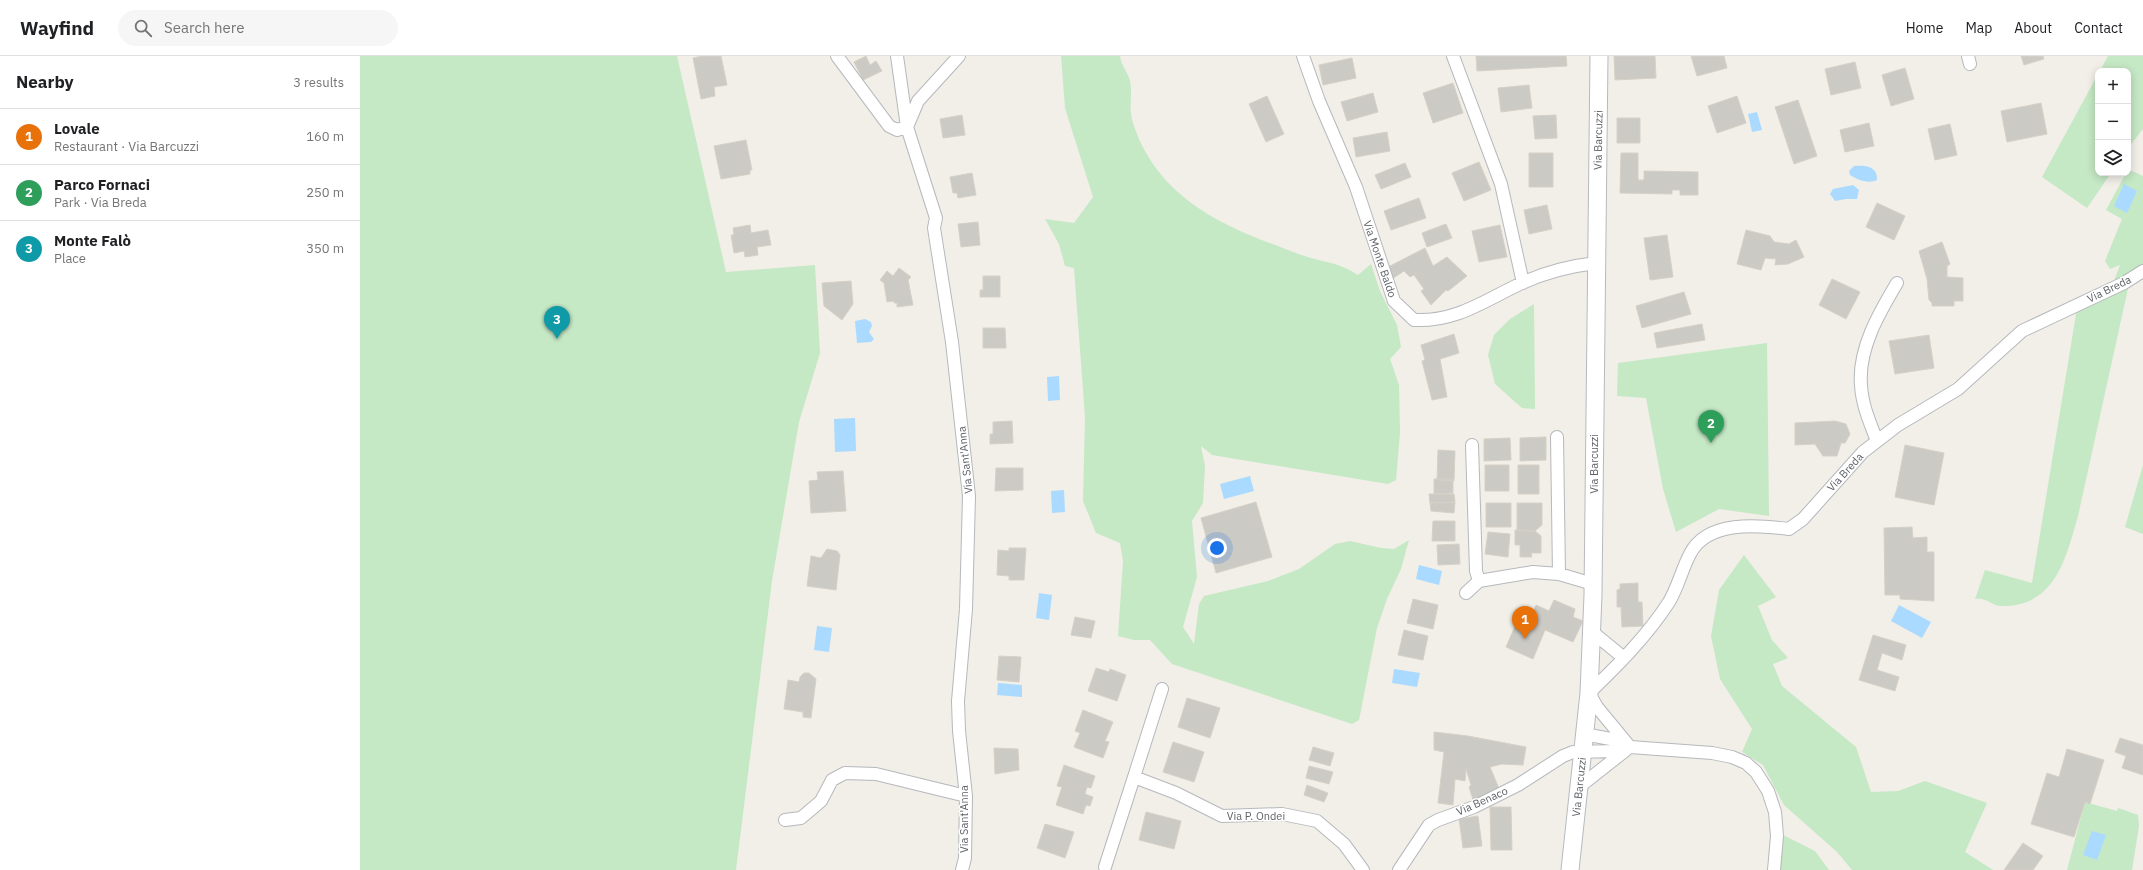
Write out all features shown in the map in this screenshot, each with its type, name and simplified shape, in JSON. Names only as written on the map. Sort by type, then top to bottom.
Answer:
[{"type":"street","points":[[837,56],[889,126],[897,130],[907,127],[918,100],[959,56]]},
{"type":"street","name":"Via Sant'Anna","points":[[897,56],[907,127],[936,218],[934,228],[952,342],[969,496],[966,609],[958,701],[959,731],[966,796],[965,854],[962,870]]},
{"type":"street","name":"Via Monte Baldo","points":[[1303,56],[1319,101],[1356,187],[1394,301],[1414,320],[1431,321],[1469,311],[1523,283],[1566,267],[1596,263]]},
{"type":"street","points":[[1453,56],[1501,184],[1523,283]]},
{"type":"street","name":"Via Barcuzzi","points":[[1570,870],[1589,693],[1592,631],[1599,56]]},
{"type":"street","name":"Via Breda","points":[[1589,693],[1624,658],[1669,601],[1695,546],[1713,534],[1734,527],[1764,526],[1789,529],[1803,519],[1863,452],[1898,425],[1958,389],[2022,331],[2124,283],[2143,271]]},
{"type":"street","points":[[1877,441],[1864,406],[1861,386],[1861,372],[1870,336],[1897,283]]},
{"type":"street","points":[[1557,437],[1559,574]]},
{"type":"street","points":[[1472,445],[1476,564],[1479,581]]},
{"type":"street","points":[[1466,592],[1479,581],[1533,572],[1559,574],[1593,584]]},
{"type":"street","points":[[1592,631],[1624,658]]},
{"type":"street","points":[[1105,867],[1162,689]]},
{"type":"street","points":[[1589,693],[1597,708],[1630,747]]},
{"type":"street","points":[[1584,734],[1616,740],[1630,747],[1712,753],[1732,757],[1746,763],[1756,772],[1768,791],[1774,812],[1777,836],[1774,870]]},
{"type":"street","points":[[1579,787],[1630,747]]},
{"type":"street","name":"Via Benaco","points":[[1399,870],[1429,825],[1438,820],[1474,807],[1518,785],[1563,756],[1573,752],[1582,753],[1616,751],[1630,747]]},
{"type":"street","points":[[785,820],[801,818],[821,801],[832,780],[846,772],[876,774],[966,796]]},
{"type":"street","name":"Via P. Ondei","points":[[1134,776],[1222,816],[1282,814],[1317,821],[1344,844],[1363,870]]},
{"type":"green space","points":[[360,56],[677,56],[726,272],[815,265],[820,353],[799,422],[772,581],[736,870],[360,870]]},
{"type":"green space","points":[[1061,56],[1120,56],[1130,81],[1133,123],[1143,147],[1156,168],[1172,186],[1190,202],[1231,227],[1254,237],[1310,258],[1341,266],[1358,275],[1371,264],[1380,291],[1397,325],[1401,347],[1390,359],[1399,385],[1400,432],[1396,480],[1388,484],[1212,455],[1201,446],[1205,466],[1203,503],[1192,521],[1197,577],[1183,627],[1194,644],[1199,604],[1204,596],[1268,581],[1299,569],[1335,544],[1350,541],[1381,548],[1394,549],[1409,540],[1401,569],[1387,599],[1377,628],[1359,720],[1352,724],[1172,664],[1150,640],[1134,640],[1118,636],[1123,561],[1120,543],[1096,533],[1083,501],[1085,417],[1074,268],[1065,266],[1059,244],[1045,219],[1074,223],[1093,197],[1065,108]]},
{"type":"green space","points":[[2108,56],[2143,56],[2143,129],[2131,144],[2131,68],[2102,68]]},
{"type":"green space","points":[[2095,80],[2095,176],[2109,176],[2087,208],[2042,177]]},
{"type":"green space","points":[[2131,170],[2143,176],[2143,270],[2112,286],[2120,265],[2110,269],[2105,261],[2122,219],[2106,210],[2124,176],[2131,176]]},
{"type":"green space","points":[[2129,284],[2078,516],[2063,563],[2055,578],[2046,589],[2034,599],[2019,604],[2000,606],[1982,599],[1975,599],[1985,570],[2032,583],[2077,308]]},
{"type":"green space","points":[[1534,304],[1535,409],[1522,408],[1495,384],[1488,355],[1494,335],[1510,319]]},
{"type":"green space","points":[[1767,343],[1769,516],[1719,509],[1676,532],[1663,489],[1646,398],[1617,396],[1618,363]]},
{"type":"green space","points":[[2143,465],[2143,534],[2125,527]]},
{"type":"green space","points":[[1744,555],[1776,597],[1758,606],[1772,640],[1788,658],[1773,664],[1782,686],[1856,747],[1871,792],[1898,791],[1925,781],[1987,803],[1965,852],[1993,870],[1852,870],[1837,852],[1784,805],[1763,765],[1742,752],[1752,729],[1720,679],[1711,636],[1719,590]]},
{"type":"green space","points":[[2085,802],[2117,811],[2118,808],[2138,815],[2139,826],[2132,870],[2067,870]]},
{"type":"green space","points":[[1781,834],[1815,851],[1829,870],[1778,870]]},
{"type":"water","points":[[1757,112],[1762,130],[1752,132],[1748,114]]},
{"type":"water","points":[[1854,166],[1870,167],[1877,175],[1877,180],[1870,182],[1863,181],[1850,175],[1849,171]]},
{"type":"water","points":[[2124,184],[2137,191],[2127,213],[2114,206]]},
{"type":"water","points":[[1853,185],[1859,190],[1857,199],[1835,201],[1830,194],[1833,189]]},
{"type":"water","points":[[865,319],[871,322],[872,326],[869,332],[874,339],[871,342],[857,343],[855,321]]},
{"type":"water","points":[[1059,376],[1060,400],[1048,401],[1047,377]]},
{"type":"water","points":[[855,418],[856,451],[835,452],[834,419]]},
{"type":"water","points":[[1250,476],[1254,491],[1224,499],[1220,484]]},
{"type":"water","points":[[1064,490],[1065,512],[1052,513],[1051,491]]},
{"type":"water","points":[[1419,565],[1442,571],[1439,585],[1416,579]]},
{"type":"water","points":[[1039,593],[1052,595],[1049,620],[1036,618]]},
{"type":"water","points":[[1899,605],[1931,622],[1922,638],[1891,621]]},
{"type":"water","points":[[817,626],[832,628],[829,652],[814,650]]},
{"type":"water","points":[[1394,669],[1420,673],[1417,687],[1392,683]]},
{"type":"water","points":[[998,683],[1022,685],[1022,697],[997,695]]},
{"type":"water","points":[[2092,831],[2106,835],[2097,860],[2083,855]]},
{"type":"building","points":[[702,56],[721,56],[727,85],[714,87],[715,96],[701,99],[693,58]]},
{"type":"building","points":[[866,56],[870,65],[876,61],[882,71],[863,80],[854,62]]},
{"type":"building","points":[[1476,56],[1566,56],[1567,66],[1477,71]]},
{"type":"building","points":[[1614,56],[1655,56],[1656,78],[1615,80]]},
{"type":"building","points":[[1691,56],[1724,56],[1727,68],[1697,76]]},
{"type":"building","points":[[2021,56],[2043,56],[2044,59],[2024,65]]},
{"type":"building","points":[[1352,58],[1356,78],[1323,85],[1319,65]]},
{"type":"building","points":[[1855,62],[1861,88],[1831,95],[1825,69]]},
{"type":"building","points":[[1905,68],[1914,99],[1891,106],[1882,75]]},
{"type":"building","points":[[1453,83],[1463,113],[1433,123],[1423,93]]},
{"type":"building","points":[[1529,85],[1532,108],[1501,112],[1498,88]]},
{"type":"building","points":[[1373,93],[1378,112],[1347,121],[1341,102]]},
{"type":"building","points":[[1267,96],[1284,134],[1266,142],[1249,104]]},
{"type":"building","points":[[1737,96],[1746,123],[1717,133],[1708,106]]},
{"type":"building","points":[[1798,100],[1817,156],[1794,164],[1775,107]]},
{"type":"building","points":[[2041,103],[2047,134],[2007,142],[2001,111]]},
{"type":"building","points":[[962,115],[965,135],[943,138],[940,119]]},
{"type":"building","points":[[1556,115],[1557,138],[1535,139],[1533,116]]},
{"type":"building","points":[[1617,118],[1640,118],[1640,143],[1617,143]]},
{"type":"building","points":[[1869,123],[1874,146],[1845,152],[1840,130]]},
{"type":"building","points":[[1950,124],[1957,155],[1935,160],[1928,129]]},
{"type":"building","points":[[1387,132],[1390,151],[1356,157],[1353,138]]},
{"type":"building","points":[[746,140],[752,170],[750,170],[750,174],[721,179],[714,146]]},
{"type":"building","points":[[1529,153],[1553,153],[1553,187],[1529,187]]},
{"type":"building","points":[[1621,153],[1638,153],[1638,180],[1644,180],[1644,171],[1698,172],[1698,195],[1680,195],[1680,190],[1672,190],[1672,194],[1620,193]]},
{"type":"building","points":[[1479,162],[1491,190],[1464,201],[1452,173]]},
{"type":"building","points":[[1405,163],[1411,177],[1381,189],[1375,175]]},
{"type":"building","points":[[972,173],[976,195],[958,198],[957,193],[953,193],[950,177]]},
{"type":"building","points":[[1419,198],[1426,218],[1391,230],[1384,211]]},
{"type":"building","points":[[1877,203],[1905,216],[1894,240],[1866,227]]},
{"type":"building","points":[[1547,205],[1552,229],[1529,234],[1524,210]]},
{"type":"building","points":[[978,222],[980,245],[961,247],[958,224]]},
{"type":"building","points":[[1446,224],[1452,238],[1427,247],[1422,233]]},
{"type":"building","points":[[750,225],[751,233],[768,230],[771,245],[757,247],[758,255],[745,257],[744,251],[734,253],[731,235],[734,235],[733,228]]},
{"type":"building","points":[[1500,225],[1507,257],[1479,262],[1472,231]]},
{"type":"building","points":[[1746,230],[1770,236],[1774,242],[1789,244],[1796,240],[1804,257],[1788,264],[1775,265],[1776,259],[1765,258],[1761,270],[1737,264]]},
{"type":"building","points":[[1667,235],[1673,277],[1650,280],[1644,238]]},
{"type":"building","points":[[1942,242],[1950,264],[1947,266],[1947,277],[1963,278],[1963,301],[1954,301],[1954,306],[1932,306],[1932,303],[1929,300],[1927,279],[1919,251]]},
{"type":"building","points":[[1425,248],[1433,266],[1447,257],[1467,276],[1448,291],[1446,290],[1431,305],[1421,291],[1424,289],[1414,275],[1410,277],[1404,271],[1392,279],[1388,267]]},
{"type":"building","points":[[899,268],[911,277],[908,280],[913,305],[897,307],[897,303],[894,303],[894,301],[887,302],[884,283],[880,280],[887,271],[893,276]]},
{"type":"building","points":[[983,276],[1000,276],[1000,297],[980,297],[980,290],[983,290]]},
{"type":"building","points":[[1832,279],[1860,292],[1846,319],[1819,305]]},
{"type":"building","points":[[851,281],[853,304],[842,320],[824,306],[822,283]]},
{"type":"building","points":[[1684,292],[1691,314],[1642,328],[1636,306]]},
{"type":"building","points":[[1702,324],[1705,340],[1657,348],[1654,333]]},
{"type":"building","points":[[983,328],[1005,328],[1006,348],[983,348]]},
{"type":"building","points":[[1454,334],[1459,353],[1440,359],[1447,397],[1432,400],[1422,361],[1425,360],[1421,345]]},
{"type":"building","points":[[1929,335],[1934,368],[1895,374],[1889,341]]},
{"type":"building","points":[[1012,421],[1013,443],[990,444],[990,434],[993,434],[993,422]]},
{"type":"building","points":[[1835,421],[1846,424],[1850,434],[1845,443],[1841,443],[1837,456],[1823,456],[1815,444],[1795,445],[1795,423]]},
{"type":"building","points":[[1546,437],[1546,460],[1520,461],[1520,438]]},
{"type":"building","points":[[1510,438],[1511,460],[1484,461],[1484,439]]},
{"type":"building","points":[[1905,445],[1944,453],[1934,505],[1895,497]]},
{"type":"building","points":[[1438,450],[1455,451],[1454,481],[1437,480]]},
{"type":"building","points":[[1485,465],[1509,465],[1509,491],[1485,491]]},
{"type":"building","points":[[1518,465],[1539,465],[1539,494],[1518,494]]},
{"type":"building","points":[[996,468],[1023,468],[1023,490],[995,491]]},
{"type":"building","points":[[843,471],[846,511],[811,513],[809,481],[818,480],[817,472]]},
{"type":"building","points":[[1434,479],[1453,479],[1453,493],[1434,494]]},
{"type":"building","points":[[1429,494],[1454,494],[1455,502],[1430,503]]},
{"type":"building","points":[[1256,502],[1272,557],[1216,573],[1201,518]]},
{"type":"building","points":[[1455,502],[1454,513],[1431,511],[1430,503]]},
{"type":"building","points":[[1486,503],[1511,503],[1511,527],[1486,527]]},
{"type":"building","points":[[1517,503],[1542,503],[1542,525],[1535,531],[1517,530]]},
{"type":"building","points":[[1433,521],[1455,521],[1455,541],[1432,541]]},
{"type":"building","points":[[1912,527],[1913,538],[1927,537],[1927,552],[1934,552],[1934,601],[1900,599],[1900,595],[1885,595],[1884,528]]},
{"type":"building","points":[[1515,530],[1535,531],[1541,536],[1541,553],[1531,553],[1532,557],[1520,557],[1520,545],[1515,545]]},
{"type":"building","points":[[1488,532],[1510,534],[1508,557],[1485,554]]},
{"type":"building","points":[[1459,544],[1460,564],[1438,565],[1437,545]]},
{"type":"building","points":[[1009,548],[1026,548],[1024,580],[1009,580],[1009,576],[997,575],[998,550],[1009,551]]},
{"type":"building","points":[[827,549],[837,551],[840,555],[836,590],[807,586],[811,556],[821,558]]},
{"type":"building","points":[[1638,583],[1638,602],[1642,602],[1643,626],[1622,627],[1621,607],[1617,607],[1617,590],[1620,589],[1620,584]]},
{"type":"building","points":[[1413,599],[1438,605],[1433,629],[1407,623]]},
{"type":"building","points":[[1554,600],[1575,609],[1573,617],[1583,621],[1573,642],[1545,630],[1533,659],[1506,647],[1520,615],[1530,619],[1536,605],[1549,611]]},
{"type":"building","points":[[1075,617],[1095,621],[1091,638],[1071,635]]},
{"type":"building","points":[[1404,630],[1428,636],[1423,660],[1398,655]]},
{"type":"building","points":[[1873,635],[1906,645],[1902,660],[1882,653],[1877,670],[1899,677],[1895,691],[1859,680]]},
{"type":"building","points":[[999,656],[1021,657],[1019,682],[997,680]]},
{"type":"building","points":[[1096,668],[1109,672],[1110,669],[1126,675],[1117,701],[1088,691]]},
{"type":"building","points":[[804,673],[809,673],[816,679],[811,718],[803,717],[803,712],[784,709],[788,680],[799,682],[800,677]]},
{"type":"building","points":[[1187,698],[1220,708],[1210,738],[1178,727]]},
{"type":"building","points":[[1083,710],[1113,722],[1105,741],[1109,742],[1103,758],[1074,747],[1080,733],[1075,731]]},
{"type":"building","points":[[1434,732],[1468,736],[1526,747],[1523,765],[1502,764],[1490,767],[1500,791],[1474,803],[1469,787],[1471,785],[1466,769],[1465,781],[1455,779],[1453,805],[1438,803],[1444,752],[1434,750]]},
{"type":"building","points":[[2120,738],[2143,745],[2143,775],[2122,768],[2126,756],[2115,752]]},
{"type":"building","points":[[1173,742],[1204,752],[1194,782],[1163,772]]},
{"type":"building","points":[[1313,747],[1334,753],[1330,766],[1309,760]]},
{"type":"building","points":[[994,748],[1018,749],[1019,770],[995,774]]},
{"type":"building","points":[[2067,749],[2104,760],[2090,804],[2085,802],[2074,837],[2031,824],[2047,773],[2059,777]]},
{"type":"building","points":[[1064,765],[1095,776],[1091,788],[1087,787],[1085,794],[1093,797],[1090,806],[1086,805],[1083,814],[1056,805],[1062,787],[1057,786]]},
{"type":"building","points":[[1309,766],[1333,772],[1329,784],[1306,778]]},
{"type":"building","points":[[1307,785],[1328,793],[1324,802],[1304,795]]},
{"type":"building","points":[[1490,807],[1511,807],[1512,850],[1491,850]]},
{"type":"building","points":[[1146,812],[1181,821],[1174,849],[1139,840]]},
{"type":"building","points":[[1478,816],[1482,846],[1463,848],[1459,819]]},
{"type":"building","points":[[1045,824],[1074,832],[1065,858],[1037,848]]},
{"type":"building","points":[[2023,843],[2043,856],[2033,870],[2004,870]]},
{"type":"place","name":"Monte Falò","points":[[557,339]]},
{"type":"place","name":"Parco Fornaci","points":[[1711,443]]},
{"type":"place","name":"Lovale","points":[[1525,639]]}]
